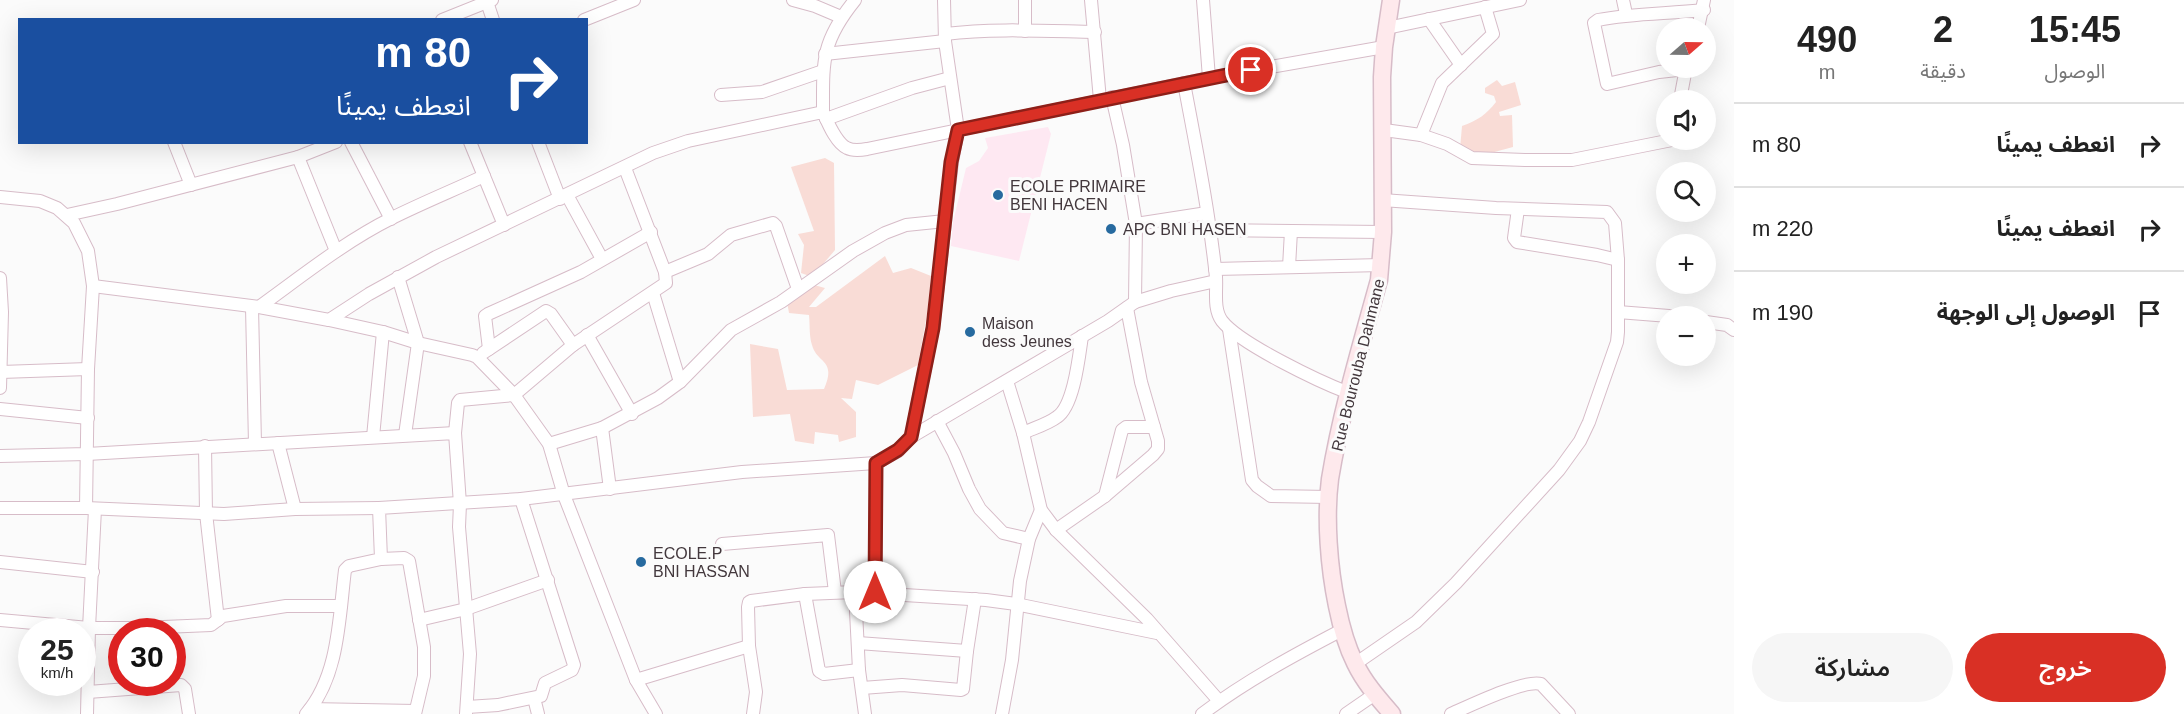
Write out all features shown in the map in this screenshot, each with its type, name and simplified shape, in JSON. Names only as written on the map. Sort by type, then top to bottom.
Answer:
[{"type":"street","points":[[588,18],[634,0]]},
{"type":"street","points":[[793,0],[841,17]]},
{"type":"street","points":[[855,0],[834,29],[825,54],[823,71],[824,116],[842,144],[855,150],[1209,78],[1384,47]]},
{"type":"street","points":[[911,437],[933,328],[951,162],[958,130],[945,38],[944,0]]},
{"type":"street","points":[[1025,0],[1025,30]]},
{"type":"street","points":[[1056,530],[1105,496],[1157,451],[1158,445],[1141,382],[1131,305],[1136,224],[1123,145],[1106,99],[1091,0]]},
{"type":"street","points":[[1203,0],[1209,78]]},
{"type":"street","name":"Rue Bourouba Dahmane","points":[[1391,0],[1382,77],[1384,130],[1381,265],[1379,280],[1348,393],[1330,480],[1329,558],[1342,630],[1355,664],[1392,714]]},
{"type":"street","points":[[1387,28],[1429,19],[1469,5],[1485,6],[1520,0]]},
{"type":"street","points":[[1623,0],[1626,14]]},
{"type":"street","points":[[447,18],[490,1],[493,18]]},
{"type":"street","points":[[1656,73],[1607,84],[1594,23],[1598,20],[1655,6],[1663,14],[1704,5]]},
{"type":"street","points":[[1421,135],[1442,83],[1493,34],[1485,6]]},
{"type":"street","points":[[1429,19],[1461,65]]},
{"type":"street","points":[[825,54],[945,38],[974,30],[1095,32]]},
{"type":"street","points":[[721,95],[762,92],[823,71]]},
{"type":"street","points":[[328,320],[436,256],[667,147],[688,141],[824,116],[950,78]]},
{"type":"street","points":[[1184,83],[1210,230],[1218,312],[1221,320],[1229,329],[1322,382],[1348,393]]},
{"type":"street","points":[[1384,130],[1421,135],[1447,144],[1472,158],[1572,160],[1656,143]]},
{"type":"street","points":[[175,144],[191,185]]},
{"type":"street","points":[[67,214],[298,158],[331,144]]},
{"type":"street","points":[[352,144],[392,219]]},
{"type":"street","points":[[471,144],[504,225]]},
{"type":"street","points":[[539,144],[564,197],[602,259]]},
{"type":"street","points":[[298,158],[336,252]]},
{"type":"street","points":[[521,499],[574,665],[572,670],[545,683],[543,695],[466,711],[470,654],[459,527],[460,504],[455,434],[458,403],[460,400],[514,395],[573,345],[666,283],[665,272],[651,232],[625,168]]},
{"type":"street","points":[[255,307],[336,252],[392,219],[484,176]]},
{"type":"street","points":[[0,197],[51,204],[67,214],[85,242],[93,286],[88,369],[87,454],[93,572],[89,618]]},
{"type":"street","points":[[1355,664],[1416,622],[1456,583],[1559,470],[1580,441],[1589,422],[1617,342],[1618,260],[1615,223],[1607,212],[1382,200]]},
{"type":"street","points":[[1518,209],[1514,238],[1517,242],[1618,260]]},
{"type":"street","points":[[1136,224],[1207,213]]},
{"type":"street","points":[[549,444],[602,428],[632,414],[670,391],[727,333],[772,308],[854,251],[898,227],[945,221]]},
{"type":"street","points":[[665,272],[708,254],[730,235],[773,223],[798,289]]},
{"type":"street","points":[[1210,230],[1383,231]]},
{"type":"street","points":[[1289,267],[1291,231]]},
{"type":"street","points":[[489,349],[485,316],[581,272],[651,232]]},
{"type":"street","points":[[0,508],[91,508],[245,513],[295,509],[460,504],[564,495],[742,472],[876,463],[898,450],[911,437],[1131,305],[1216,275],[1289,267],[1381,265]]},
{"type":"street","points":[[398,277],[418,343],[405,435]]},
{"type":"street","points":[[0,278],[0,388]]},
{"type":"street","points":[[93,286],[255,307],[328,320],[383,332],[418,343],[465,352],[477,357],[514,395],[549,444],[564,495],[636,680],[656,714]]},
{"type":"street","points":[[653,293],[680,382]]},
{"type":"street","points":[[255,307],[255,444]]},
{"type":"street","points":[[477,357],[546,311],[573,345]]},
{"type":"street","points":[[1618,312],[1656,315]]},
{"type":"street","points":[[1716,324],[1734,330]]},
{"type":"street","points":[[1229,329],[1252,480],[1271,496],[1329,496]]},
{"type":"street","points":[[373,437],[383,332]]},
{"type":"street","points":[[587,335],[632,414]]},
{"type":"street","points":[[1023,434],[1056,418],[1064,410],[1076,371],[1082,336]]},
{"type":"street","points":[[1,372],[88,369]]},
{"type":"street","points":[[1007,381],[1023,434],[1041,510],[1056,530],[1173,647],[1219,701]]},
{"type":"street","points":[[0,409],[88,418]]},
{"type":"street","points":[[937,421],[954,453],[971,495],[981,509],[1004,533],[1029,539]]},
{"type":"street","points":[[1105,496],[1122,430],[1126,427],[1154,427]]},
{"type":"street","points":[[602,428],[610,489]]},
{"type":"street","points":[[0,456],[87,454],[455,434]]},
{"type":"street","points":[[278,443],[295,509]]},
{"type":"street","points":[[205,446],[206,513],[218,620]]},
{"type":"street","points":[[875,592],[876,463]]},
{"type":"street","points":[[379,508],[381,559]]},
{"type":"street","points":[[1002,714],[1012,660],[1016,604],[1029,539],[1041,510]]},
{"type":"street","points":[[722,544],[828,535],[835,592]]},
{"type":"street","points":[[404,558],[409,561],[424,647],[425,667],[415,713],[308,712],[317,699],[333,657],[347,567],[381,559],[404,558]]},
{"type":"street","points":[[0,562],[93,572]]},
{"type":"street","points":[[419,620],[466,609],[548,580]]},
{"type":"street","points":[[753,714],[756,693],[749,646],[749,602],[835,592],[875,592],[975,599],[1016,604],[1157,633]]},
{"type":"street","points":[[855,592],[859,669],[865,714]]},
{"type":"street","points":[[805,594],[819,671],[824,674],[859,669]]},
{"type":"street","points":[[862,688],[902,685],[962,690],[975,599]]},
{"type":"street","points":[[96,628],[211,625],[223,616],[286,606],[340,606]]},
{"type":"street","points":[[0,620],[18,622]]},
{"type":"street","points":[[1202,714],[1219,701],[1342,630]]},
{"type":"street","points":[[858,643],[967,651]]},
{"type":"street","points":[[636,680],[749,646]]},
{"type":"street","points":[[1451,714],[1509,690],[1536,683],[1541,684],[1569,714]]},
{"type":"street","points":[[96,691],[180,685],[184,689],[189,714]]},
{"type":"street","points":[[1346,714],[1375,694]]},
{"type":"street","points":[[87,714],[88,696]]},
{"type":"street","points":[[534,698],[538,714]]},
{"type":"shaded area","points":[[1497,80],[1502,86],[1515,82],[1521,105],[1499,112],[1500,116],[1512,115],[1513,147],[1487,154],[1460,149],[1462,126],[1481,117],[1496,102],[1494,96],[1485,93],[1485,88]]},
{"type":"shaded area","name":"ECOLE PRIMAIRE BENI HACEN","points":[[1048,127],[1051,134],[1019,261],[951,246],[953,222],[966,168],[979,161],[988,148],[985,138]]},
{"type":"shaded area","points":[[825,158],[834,163],[835,250],[812,277],[801,273],[804,245],[798,234],[814,231],[791,167]]},
{"type":"shaded area","points":[[885,256],[893,273],[911,268],[931,276],[918,365],[878,385],[856,380],[852,399],[841,398],[856,412],[856,437],[839,442],[838,435],[815,432],[814,444],[795,441],[790,414],[753,417],[750,344],[778,349],[787,390],[824,389],[827,367],[814,351],[809,315],[789,313],[787,302],[814,285],[825,288],[809,307],[816,307]]},
{"type":"place","name":"ECOLE PRIMAIRE BENI HACEN","points":[[998,195]]},
{"type":"place","name":"APC BNI HASEN","points":[[1111,229]]},
{"type":"place","name":"Maison dess Jeunes","points":[[970,332]]},
{"type":"place","name":"ECOLE.P BNI HASSAN","points":[[641,562]]},
{"type":"route","points":[[875,592],[876,463],[889,457],[911,437],[933,328],[951,162],[958,130],[1251,70]]}]
